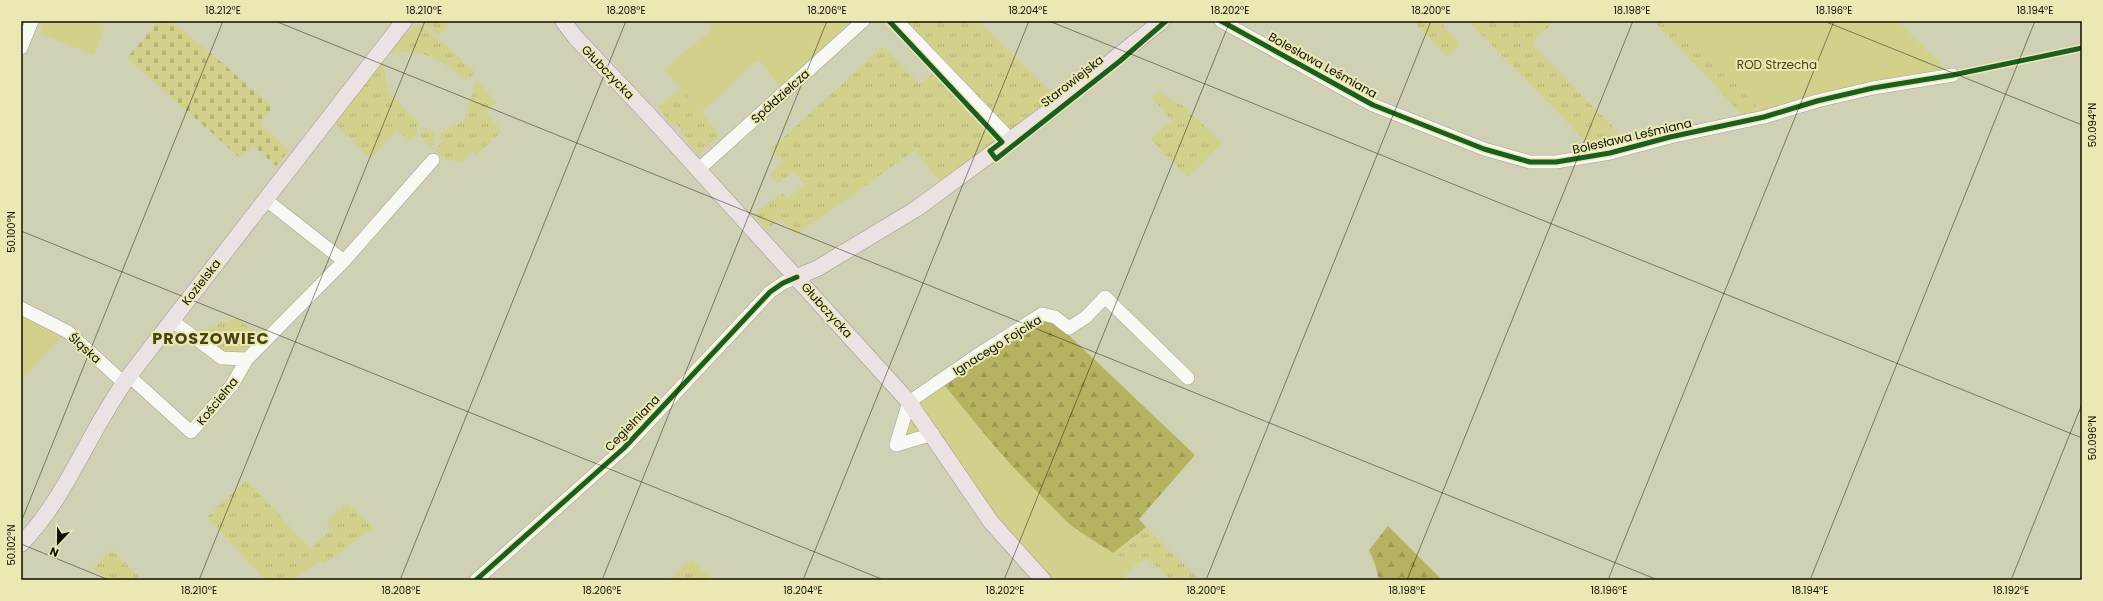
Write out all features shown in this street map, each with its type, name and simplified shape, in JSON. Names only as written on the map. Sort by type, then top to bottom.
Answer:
[{"type":"main road","name":"Kozielska","points":[[21,544],[52,507],[126,380],[265,198],[401,26],[411,21]]},
{"type":"main road","name":"Głubczycka","points":[[552,21],[576,38]]},
{"type":"main road","name":"Głubczycka","points":[[563,21],[576,38],[647,113],[909,402],[933,434],[991,522],[1043,580]]},
{"type":"main road","name":"Starowiejska","points":[[797,277],[818,268],[904,217],[1011,140],[1094,77],[1162,21]]},
{"type":"street","points":[[21,48],[32,21]]},
{"type":"street","name":"Spółdzielcza","points":[[698,170],[862,21]]},
{"type":"street","points":[[897,21],[1011,140]]},
{"type":"street","name":"Bolesława Leśmiana","points":[[1221,21],[1373,105],[1484,149],[1530,162],[1556,162],[1610,153],[1670,137],[1764,117],[1817,101],[1873,88],[1953,75]]},
{"type":"street","name":"Kościelna","points":[[126,380],[191,432],[232,385],[246,359],[344,261],[433,160]]},
{"type":"street","points":[[265,198],[344,261]]},
{"type":"street","name":"Cegielniana","points":[[476,580],[624,448],[770,292],[782,283],[797,277]]},
{"type":"street","name":"Ignacego Fojcika","points":[[909,402],[976,356],[1042,314],[1055,318],[1069,328],[1086,317],[1105,297],[1188,378]]},
{"type":"street","name":"Śląska","points":[[21,308],[68,332],[126,380]]},
{"type":"street","name":"Kościelna","points":[[171,320],[222,358],[246,359]]},
{"type":"street","points":[[909,402],[896,445],[933,434]]},
{"type":"green space","points":[[44,21],[91,21],[105,27],[94,55],[39,33]]},
{"type":"green space","points":[[159,21],[173,21],[273,107],[260,124],[289,150],[276,166],[253,145],[240,158],[127,58]]},
{"type":"green space","points":[[452,21],[439,36],[422,22]]},
{"type":"green space","points":[[706,21],[851,21],[780,87],[761,62],[756,61],[702,112],[664,69],[713,29]]},
{"type":"green space","points":[[904,21],[978,21],[1056,97],[1009,130]]},
{"type":"green space","points":[[1413,21],[1439,21],[1460,44],[1447,57]]},
{"type":"green space","points":[[1468,21],[1527,21],[1540,34],[1532,44],[1630,145],[1596,152]]},
{"type":"green space","points":[[1528,21],[1554,21],[1540,34]]},
{"type":"green space","points":[[1654,21],[1677,21],[1763,113],[1744,117]]},
{"type":"green space","name":"ROD Strzecha","points":[[1677,21],[1898,21],[1949,73],[1763,113]]},
{"type":"green space","points":[[420,24],[475,71],[468,80],[439,61],[422,54],[401,52],[388,54],[404,35]]},
{"type":"green space","points":[[883,46],[919,84],[935,72],[998,141],[941,183],[915,150],[796,235],[780,219],[767,229],[753,214],[782,193],[787,199],[805,185],[794,171],[778,183],[770,174],[784,162],[771,149]]},
{"type":"green space","points":[[382,61],[384,62],[386,85],[389,92],[419,124],[416,135],[410,141],[396,129],[371,159],[335,123]]},
{"type":"green space","points":[[477,80],[497,103],[486,113],[502,131],[476,155],[472,151],[464,159],[466,162],[454,161],[442,157],[436,151],[442,141],[439,134],[464,121]]},
{"type":"green space","points":[[682,89],[719,133],[719,136],[697,155],[675,122],[672,124],[657,107]]},
{"type":"green space","points":[[1158,92],[1182,105],[1222,143],[1188,177],[1150,139],[1172,121],[1151,97]]},
{"type":"green space","points":[[425,128],[434,131],[436,135],[432,148],[420,136],[422,129]]},
{"type":"green space","points":[[21,313],[63,334],[21,381]]},
{"type":"green space","points":[[235,317],[262,337],[246,348],[231,351],[216,348],[199,339],[207,328],[214,327],[222,320],[227,323],[230,319],[232,320]]},
{"type":"green space","points":[[1043,317],[1060,327],[1195,455],[1139,519],[1146,527],[1113,553],[1074,528],[1052,508],[1003,456],[943,384]]},
{"type":"green space","points":[[943,384],[1005,459],[1070,525],[1112,553],[1136,564],[1123,578],[1125,580],[1054,580],[1034,560],[998,518],[982,496],[920,402]]},
{"type":"green space","points":[[910,416],[923,433],[904,437]]},
{"type":"green space","points":[[246,480],[311,549],[331,529],[326,523],[347,503],[373,528],[324,564],[320,560],[292,580],[265,580],[207,517]]},
{"type":"green space","points":[[1388,526],[1442,580],[1379,580],[1375,564],[1369,550]]},
{"type":"green space","points":[[1146,527],[1200,580],[1172,580],[1147,559],[1136,564],[1112,553]]},
{"type":"green space","points":[[112,549],[142,580],[105,580],[93,568]]},
{"type":"green space","points":[[692,560],[712,580],[670,580],[687,562]]},
{"type":"cycle path","points":[[889,21],[1002,142],[990,151],[996,159],[1120,61],[1166,21]]},
{"type":"cycle path","points":[[1221,21],[1373,105],[1484,149],[1530,162],[1556,162],[1610,153],[1670,137],[1764,117],[1817,101],[1873,88],[1953,75],[2082,48]]},
{"type":"cycle path","points":[[476,580],[624,448],[770,292],[783,283],[797,277]]},
{"type":"district","name":"PROSZOWIEC","points":[[211,338]]}]
